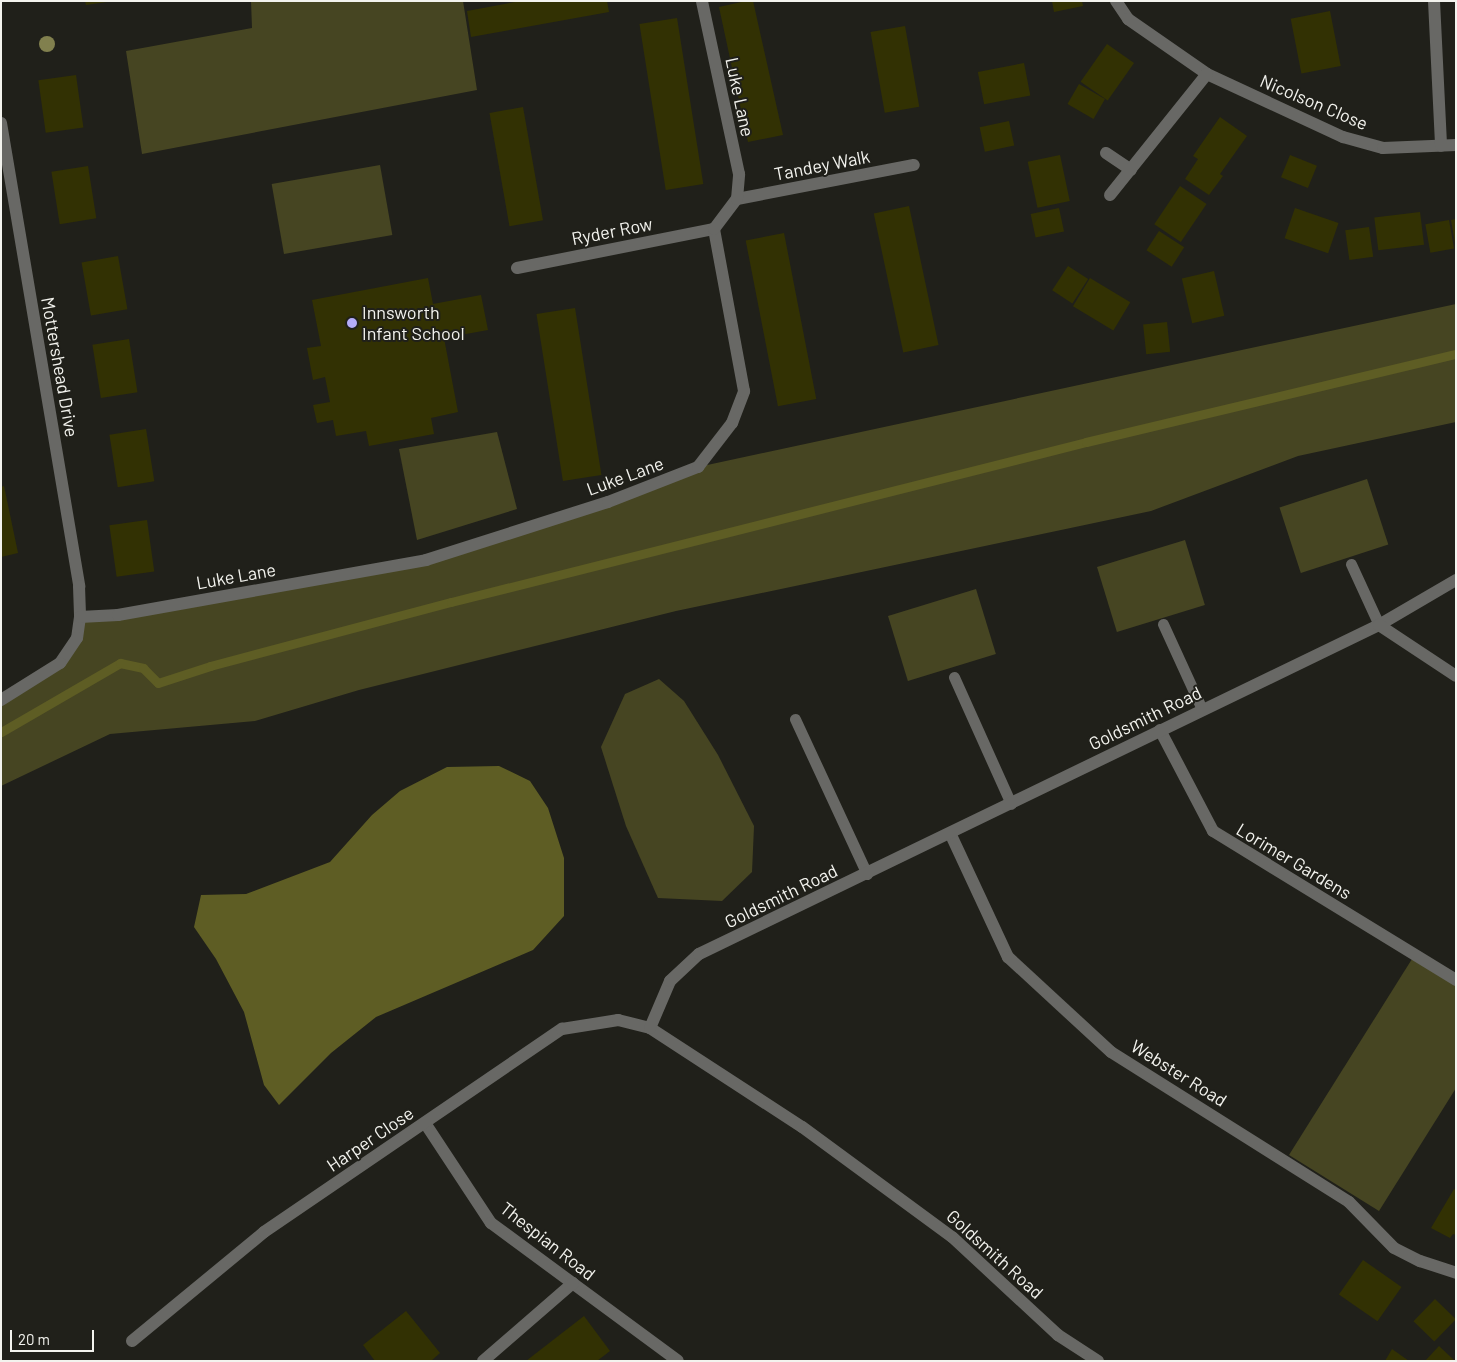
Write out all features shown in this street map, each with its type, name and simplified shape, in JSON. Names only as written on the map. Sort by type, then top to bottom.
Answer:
[{"type":"street","name":"Luke Lane","points":[[702,1],[739,174],[737,199]]},
{"type":"street","name":"Nicolson Close","points":[[1116,1],[1128,19],[1208,74],[1343,137],[1383,148],[1456,145]]},
{"type":"street","points":[[1434,1],[1441,146]]},
{"type":"street","points":[[1110,195],[1208,74]]},
{"type":"street","name":"Mottershead Drive","points":[[1,123],[79,586],[80,617],[77,638],[60,663],[1,700]]},
{"type":"street","points":[[1106,153],[1131,170]]},
{"type":"street","name":"Tandey Walk","points":[[737,199],[914,166]]},
{"type":"street","points":[[714,229],[737,199]]},
{"type":"street","name":"Luke Lane","points":[[80,617],[118,615],[426,560],[608,502],[698,467],[732,423],[744,392],[714,229]]},
{"type":"street","name":"Ryder Row","points":[[517,268],[714,229]]},
{"type":"street","name":"Goldsmith Road","points":[[1098,1361],[1058,1335],[952,1237],[802,1128],[650,1028],[670,982],[699,954],[951,834],[1202,709],[1380,625],[1456,580]]},
{"type":"street","points":[[1380,625],[1456,676]]},
{"type":"street","name":"Lorimer Gardens","points":[[1160,730],[1213,831],[1456,980]]},
{"type":"street","name":"Webster Road","points":[[951,834],[1008,957],[1111,1052],[1349,1202],[1394,1248],[1420,1261],[1456,1273]]},
{"type":"street","name":"Harper Close","points":[[132,1341],[264,1232],[562,1029],[618,1020],[650,1028]]},
{"type":"street","name":"Thespian Road","points":[[425,1123],[491,1223],[678,1361]]},
{"type":"street","points":[[483,1361],[573,1283]]},
{"type":"lane","points":[[1351,564],[1380,625]]},
{"type":"lane","points":[[1163,624],[1202,709]]},
{"type":"lane","points":[[954,677],[1012,804]]},
{"type":"lane","points":[[795,718],[867,874]]},
{"type":"shaded area","points":[[251,1],[463,1],[477,90],[142,154],[126,51],[252,28]]},
{"type":"shaded area","points":[[380,165],[392,235],[284,254],[272,184]]},
{"type":"shaded area","points":[[1456,304],[1456,422],[1298,456],[1151,511],[676,611],[359,690],[255,721],[110,734],[1,786],[1,700],[60,663],[80,617],[426,560],[698,467]]},
{"type":"shaded area","points":[[497,432],[517,509],[417,540],[399,449]]},
{"type":"shaded area","points":[[1367,479],[1388,545],[1301,573],[1280,507]]},
{"type":"shaded area","points":[[1185,540],[1205,605],[1117,632],[1097,567]]},
{"type":"shaded area","points":[[976,589],[996,654],[908,681],[888,616]]},
{"type":"shaded area","points":[[659,679],[684,701],[718,755],[754,826],[752,872],[722,901],[658,898],[626,826],[601,747],[625,694]]},
{"type":"shaded area","points":[[499,766],[530,781],[548,808],[564,858],[564,916],[533,950],[376,1017],[331,1053],[279,1105],[264,1085],[244,1012],[216,959],[194,927],[201,895],[246,894],[330,862],[372,815],[400,791],[447,767]]},
{"type":"shaded area","points":[[1412,959],[1456,986],[1456,1088],[1379,1211],[1289,1155]]},
{"type":"building","points":[[85,1],[107,1],[107,2],[86,5]]},
{"type":"building","points":[[520,1],[607,1],[609,12],[471,37],[467,11]]},
{"type":"building","points":[[753,1],[783,135],[748,142],[719,7]]},
{"type":"building","points":[[1052,1],[1082,1],[1083,6],[1054,12]]},
{"type":"building","points":[[1330,11],[1341,66],[1301,74],[1291,19]]},
{"type":"building","points":[[677,18],[703,184],[666,190],[639,24]]},
{"type":"building","points":[[905,26],[919,107],[885,113],[871,32]]},
{"type":"building","points":[[1107,44],[1134,63],[1108,101],[1081,82]]},
{"type":"building","points":[[1024,63],[1030,95],[984,104],[978,72]]},
{"type":"building","points":[[76,75],[83,127],[46,133],[38,80]]},
{"type":"building","points":[[1079,84],[1105,99],[1093,119],[1068,104]]},
{"type":"building","points":[[523,107],[543,220],[509,226],[490,113]]},
{"type":"building","points":[[1220,117],[1247,136],[1220,174],[1223,176],[1209,195],[1185,179],[1198,159],[1193,156]]},
{"type":"building","points":[[1009,121],[1014,145],[985,152],[980,127]]},
{"type":"building","points":[[1060,155],[1070,201],[1037,208],[1028,162]]},
{"type":"building","points":[[1290,155],[1317,166],[1308,188],[1281,177]]},
{"type":"building","points":[[88,166],[96,218],[60,224],[51,172]]},
{"type":"building","points":[[1180,186],[1207,204],[1181,242],[1154,224]]},
{"type":"building","points":[[909,206],[939,345],[903,352],[874,213]]},
{"type":"building","points":[[1059,208],[1064,231],[1036,238],[1031,214]]},
{"type":"building","points":[[1295,208],[1338,223],[1328,253],[1285,238]]},
{"type":"building","points":[[1420,212],[1424,245],[1378,250],[1374,218]]},
{"type":"building","points":[[1456,219],[1456,243],[1455,243],[1451,220]]},
{"type":"building","points":[[1449,220],[1454,249],[1430,253],[1425,224]]},
{"type":"building","points":[[1369,227],[1373,257],[1349,260],[1345,230]]},
{"type":"building","points":[[1159,231],[1184,247],[1172,267],[1146,250]]},
{"type":"building","points":[[784,233],[816,399],[778,406],[746,240]]},
{"type":"building","points":[[118,256],[127,309],[91,316],[82,262]]},
{"type":"building","points":[[1068,266],[1088,279],[1072,303],[1052,290]]},
{"type":"building","points":[[1214,271],[1224,316],[1192,323],[1182,278]]},
{"type":"building","points":[[428,278],[433,304],[481,295],[488,330],[444,338],[458,412],[431,418],[434,434],[369,446],[366,431],[336,436],[333,420],[317,423],[313,405],[330,402],[325,377],[313,380],[307,348],[321,346],[312,300]]},
{"type":"building","points":[[1090,278],[1130,302],[1113,330],[1073,306]]},
{"type":"building","points":[[575,308],[601,475],[563,481],[536,314]]},
{"type":"building","points":[[1167,322],[1170,352],[1146,354],[1143,325]]},
{"type":"building","points":[[129,339],[137,392],[101,398],[92,345]]},
{"type":"building","points":[[146,429],[154,481],[118,487],[109,435]]},
{"type":"building","points":[[4,486],[18,553],[1,557],[1,487]]},
{"type":"building","points":[[147,520],[154,571],[117,577],[109,525]]},
{"type":"building","points":[[1454,1189],[1456,1190],[1456,1235],[1453,1234],[1450,1238],[1431,1228]]},
{"type":"building","points":[[1363,1260],[1402,1287],[1377,1321],[1339,1294]]},
{"type":"building","points":[[1435,1299],[1456,1319],[1434,1341],[1413,1321]]},
{"type":"building","points":[[406,1311],[440,1353],[431,1361],[375,1361],[363,1345]]},
{"type":"building","points":[[584,1316],[610,1351],[597,1361],[526,1361]]},
{"type":"building","points":[[1439,1346],[1455,1361],[1425,1361]]},
{"type":"building","points":[[1392,1349],[1409,1361],[1385,1361]]},
{"type":"waterway","points":[[1,732],[120,663],[143,668],[158,683],[210,666],[451,602],[1086,442],[1456,354]]},
{"type":"place","name":"Innsworth Infant School","points":[[352,323]]}]
